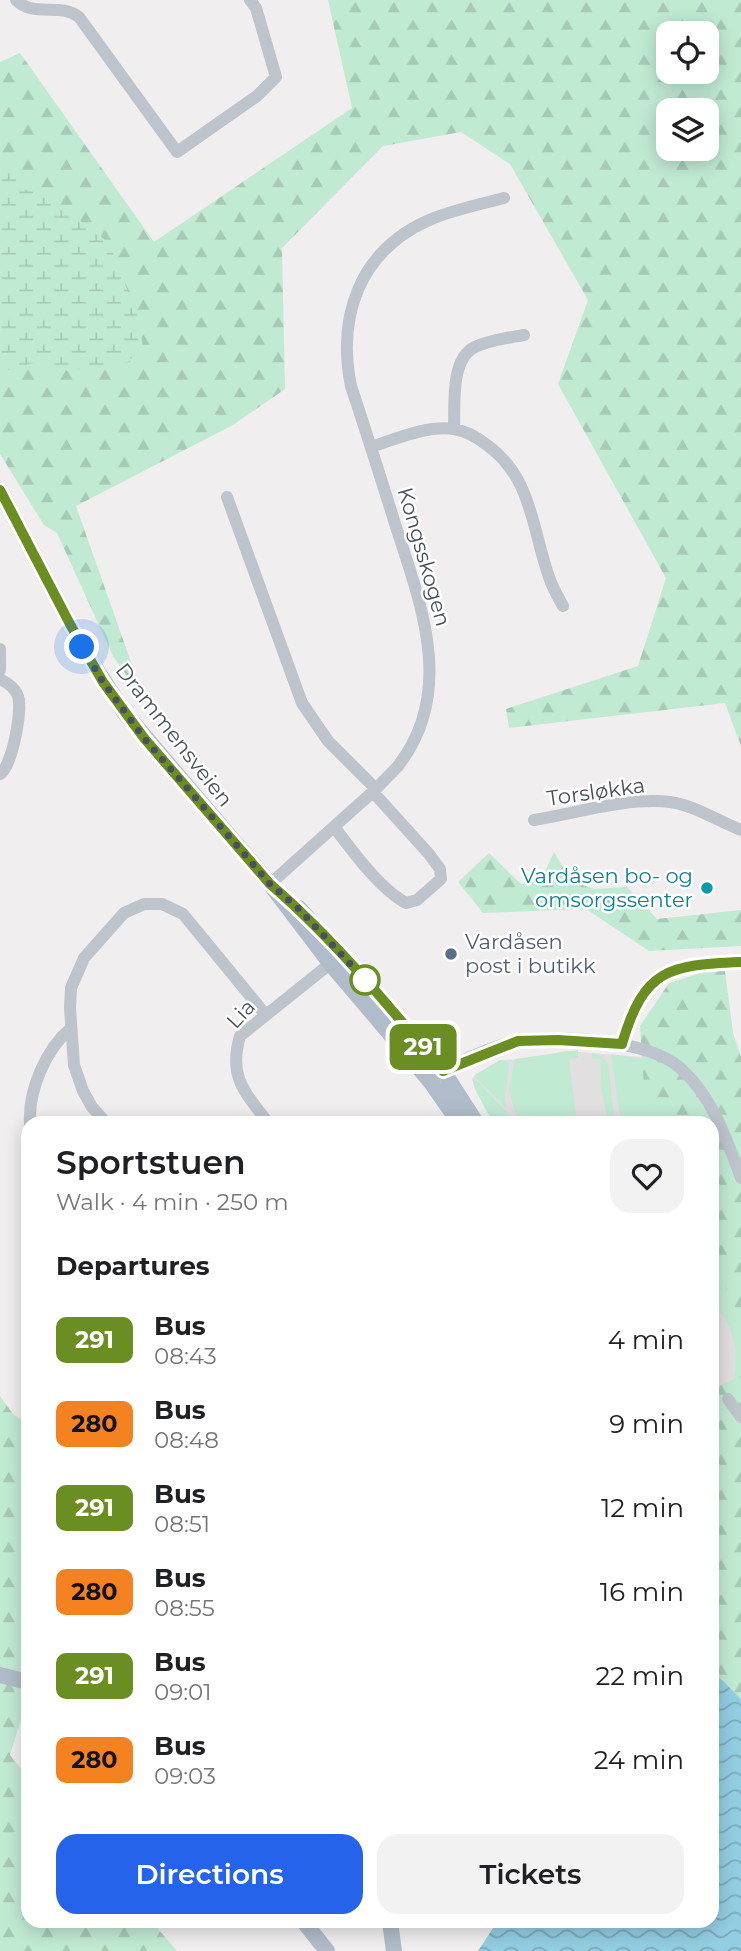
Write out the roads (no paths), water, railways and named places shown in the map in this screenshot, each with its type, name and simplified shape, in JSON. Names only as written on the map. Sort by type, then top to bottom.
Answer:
[{"type":"main road","name":"Drammensveien","points":[[0,490],[103,682],[144,738],[470,1116]]},
{"type":"main road","name":"Drammensveien","points":[[436,1076],[456,1116]]},
{"type":"main road","points":[[0,1675],[21,1680]]},
{"type":"main road","points":[[309,1928],[327,1951]]},
{"type":"main road","points":[[391,1928],[394,1951]]},
{"type":"street","points":[[16,0],[36,10],[69,5],[177,152],[257,96],[276,77],[256,8],[250,0]]},
{"type":"street","name":"Kongsskogen","points":[[270,884],[335,828],[397,767],[417,731],[429,691],[429,642],[420,600],[351,386],[346,360],[351,308],[358,290],[378,257],[405,233],[454,211],[504,198]]},
{"type":"street","points":[[454,429],[458,376],[465,355],[476,346],[524,335]]},
{"type":"street","points":[[371,447],[418,432],[454,429],[485,443],[513,468],[524,490],[550,579],[563,606]]},
{"type":"street","points":[[227,498],[302,704],[328,741],[429,854],[440,869],[440,879],[417,900],[406,903],[395,898],[335,828]]},
{"type":"street","points":[[0,649],[0,670]]},
{"type":"street","points":[[0,678],[17,693],[20,706],[9,762],[5,772],[0,774]]},
{"type":"street","name":"Torsløkka","points":[[534,820],[626,804],[671,803],[741,831]]},
{"type":"street","points":[[100,1116],[83,1090],[74,1065],[71,988],[84,958],[124,913],[144,904],[162,904],[183,914],[265,1014]]},
{"type":"street","name":"Lia","points":[[263,1116],[244,1089],[235,1068],[240,1036],[336,958]]},
{"type":"street","points":[[622,1044],[640,996],[654,981],[688,966],[741,962]]},
{"type":"street","points":[[30,1116],[29,1108],[39,1077],[60,1037],[71,1028]]},
{"type":"street","points":[[436,1076],[518,1041],[558,1040],[622,1044],[653,1052],[679,1067],[702,1093],[715,1116]]},
{"type":"street","points":[[719,1124],[741,1178]]},
{"type":"street","points":[[728,1399],[741,1417]]},
{"type":"water","points":[[719,1677],[741,1699],[741,1951],[478,1951],[493,1928],[719,1928]]},
{"type":"place","name":"Vardåsen bo- og omsorgssenter","points":[[707,888]]},
{"type":"place","name":"Vardåsen post i butikk","points":[[451,954]]}]
